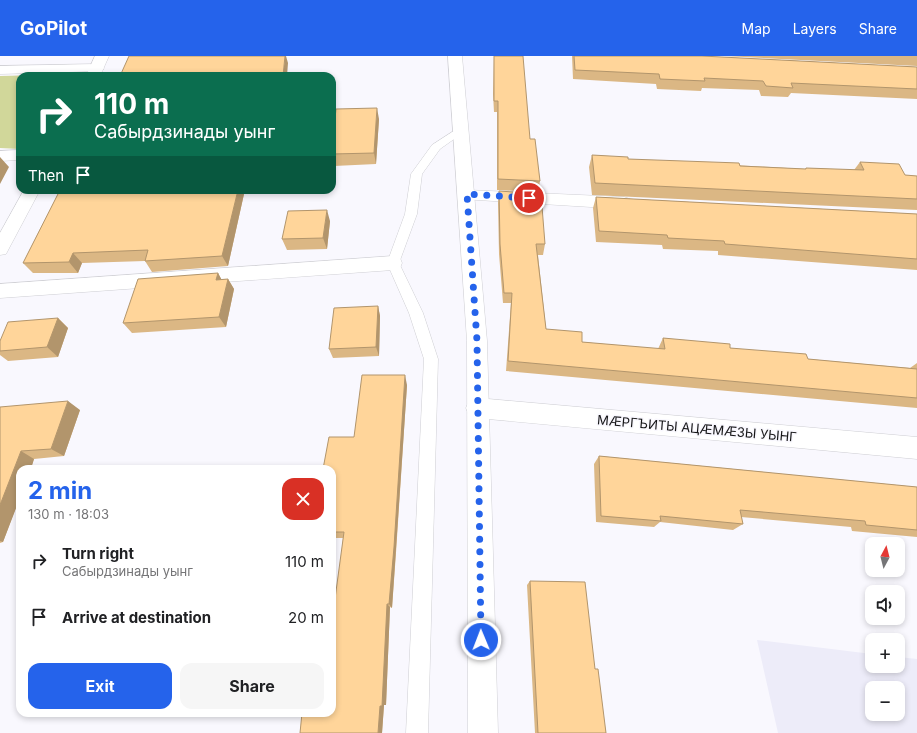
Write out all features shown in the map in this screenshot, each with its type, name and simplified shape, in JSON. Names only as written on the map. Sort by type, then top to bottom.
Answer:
[{"type":"main road","points":[[454,56],[467,194],[477,341],[483,733]]},
{"type":"main road","points":[[0,70],[97,67]]},
{"type":"main road","points":[[0,156],[16,155]]},
{"type":"main road","points":[[0,249],[30,194]]},
{"type":"main road","points":[[467,194],[641,204]]},
{"type":"main road","points":[[0,291],[393,263]]},
{"type":"main road","name":"МӔРГЪИТЫ АЦӔМӔЗЫ УЫНГ","points":[[477,408],[917,448]]},
{"type":"lane","points":[[418,733],[431,358],[416,313],[393,263],[411,214],[417,174],[436,147],[460,130]]},
{"type":"shaded area","points":[[757,640],[865,653],[865,673],[905,673],[905,658],[917,659],[917,733],[778,733]]},
{"type":"green space","points":[[0,76],[16,76],[16,149],[0,148]]},
{"type":"building","points":[[129,56],[285,56],[283,72],[122,72]]},
{"type":"building","points":[[494,56],[523,56],[530,139],[535,139],[540,181],[498,179],[498,101],[494,101]]},
{"type":"building","points":[[574,56],[702,56],[917,67],[917,89],[791,83],[793,88],[766,86],[763,81],[704,78],[705,81],[660,79],[659,74],[575,70]]},
{"type":"building","points":[[377,108],[374,153],[336,154],[336,109]]},
{"type":"building","points":[[592,155],[628,157],[628,159],[739,163],[740,166],[806,169],[864,170],[860,162],[899,164],[905,175],[917,176],[917,199],[595,183]]},
{"type":"building","points":[[499,191],[541,194],[545,244],[536,244],[546,329],[582,332],[582,342],[665,349],[663,338],[730,344],[730,348],[806,354],[808,359],[917,369],[917,398],[508,361],[512,293],[504,293],[500,244]]},
{"type":"building","points":[[58,194],[237,194],[222,256],[145,261],[148,250],[73,253],[69,262],[23,263]]},
{"type":"building","points":[[596,197],[917,214],[917,259],[725,244],[724,241],[668,238],[667,235],[599,231]]},
{"type":"building","points":[[327,210],[323,238],[282,239],[288,211]]},
{"type":"building","points":[[218,273],[216,280],[228,279],[219,317],[123,323],[138,279]]},
{"type":"building","points":[[378,306],[376,347],[329,349],[334,308]]},
{"type":"building","points":[[58,318],[47,347],[0,351],[0,341],[8,322]]},
{"type":"building","points":[[362,375],[405,375],[394,547],[389,604],[387,604],[382,706],[380,706],[378,733],[300,733],[302,717],[336,717],[336,591],[344,532],[336,532],[336,465],[324,465],[329,437],[354,437]]},
{"type":"building","points":[[68,401],[51,449],[21,451],[0,505],[0,407]]},
{"type":"building","points":[[599,456],[917,487],[917,530],[866,525],[865,521],[740,510],[743,524],[660,516],[661,521],[601,516]]},
{"type":"building","points":[[530,581],[585,582],[595,669],[598,669],[606,733],[538,733]]},
{"type":"route","points":[[481,640],[477,341],[467,194],[529,198]]}]
